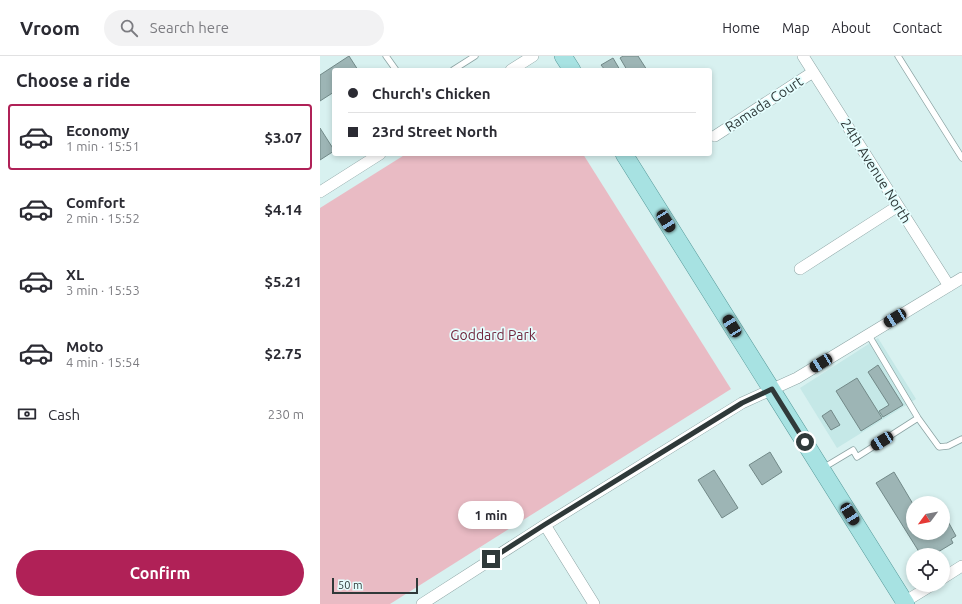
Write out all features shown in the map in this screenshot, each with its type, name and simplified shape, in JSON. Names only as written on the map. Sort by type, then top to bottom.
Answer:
[{"type":"main road","points":[[563,56],[571,68]]},
{"type":"main road","points":[[625,156],[772,389],[904,603]]},
{"type":"street","points":[[514,68],[533,56]]},
{"type":"street","name":"24th Avenue North","points":[[803,56],[949,286]]},
{"type":"street","name":"Ramada Court","points":[[715,136],[813,72]]},
{"type":"street","points":[[320,192],[377,156]]},
{"type":"street","points":[[800,269],[898,206]]},
{"type":"street","points":[[424,603],[544,525],[742,403],[797,378],[962,278]]},
{"type":"street","points":[[544,525],[594,604]]},
{"type":"street","points":[[950,574],[962,566]]},
{"type":"street","points":[[904,603],[921,592]]},
{"type":"lane","points":[[386,56],[395,68]]},
{"type":"lane","points":[[456,68],[475,56]]},
{"type":"lane","points":[[898,56],[962,158]]},
{"type":"lane","points":[[868,334],[918,418],[939,447],[948,446],[961,441]]},
{"type":"lane","points":[[821,469],[852,450],[857,456],[918,418]]},
{"type":"shaded area","points":[[878,338],[916,399],[837,448],[800,388]]},
{"type":"green space","name":"Goddard Park","points":[[403,156],[584,156],[731,389],[390,604],[320,604],[320,208]]},
{"type":"building","points":[[349,56],[357,68],[332,68],[332,93],[320,101],[320,75]]},
{"type":"building","points":[[623,56],[638,56],[646,68],[626,68],[620,58]]},
{"type":"building","points":[[613,58],[619,68],[603,68],[601,65]]},
{"type":"building","points":[[320,128],[332,147],[332,152],[320,160]]},
{"type":"building","points":[[878,365],[903,405],[883,417],[879,411],[889,405],[868,372]]},
{"type":"building","points":[[857,378],[882,418],[861,431],[836,391]]},
{"type":"building","points":[[831,410],[840,425],[831,430],[822,416]]},
{"type":"building","points":[[770,452],[782,472],[762,485],[749,465]]},
{"type":"building","points":[[714,470],[738,508],[722,518],[698,480]]},
{"type":"building","points":[[894,472],[908,496],[906,496],[906,531],[876,483]]},
{"type":"building","points":[[950,525],[956,536],[951,539],[953,543],[945,548],[917,548],[912,540],[950,540]]},
{"type":"route","points":[[491,559],[742,403],[772,389],[805,442]]}]
